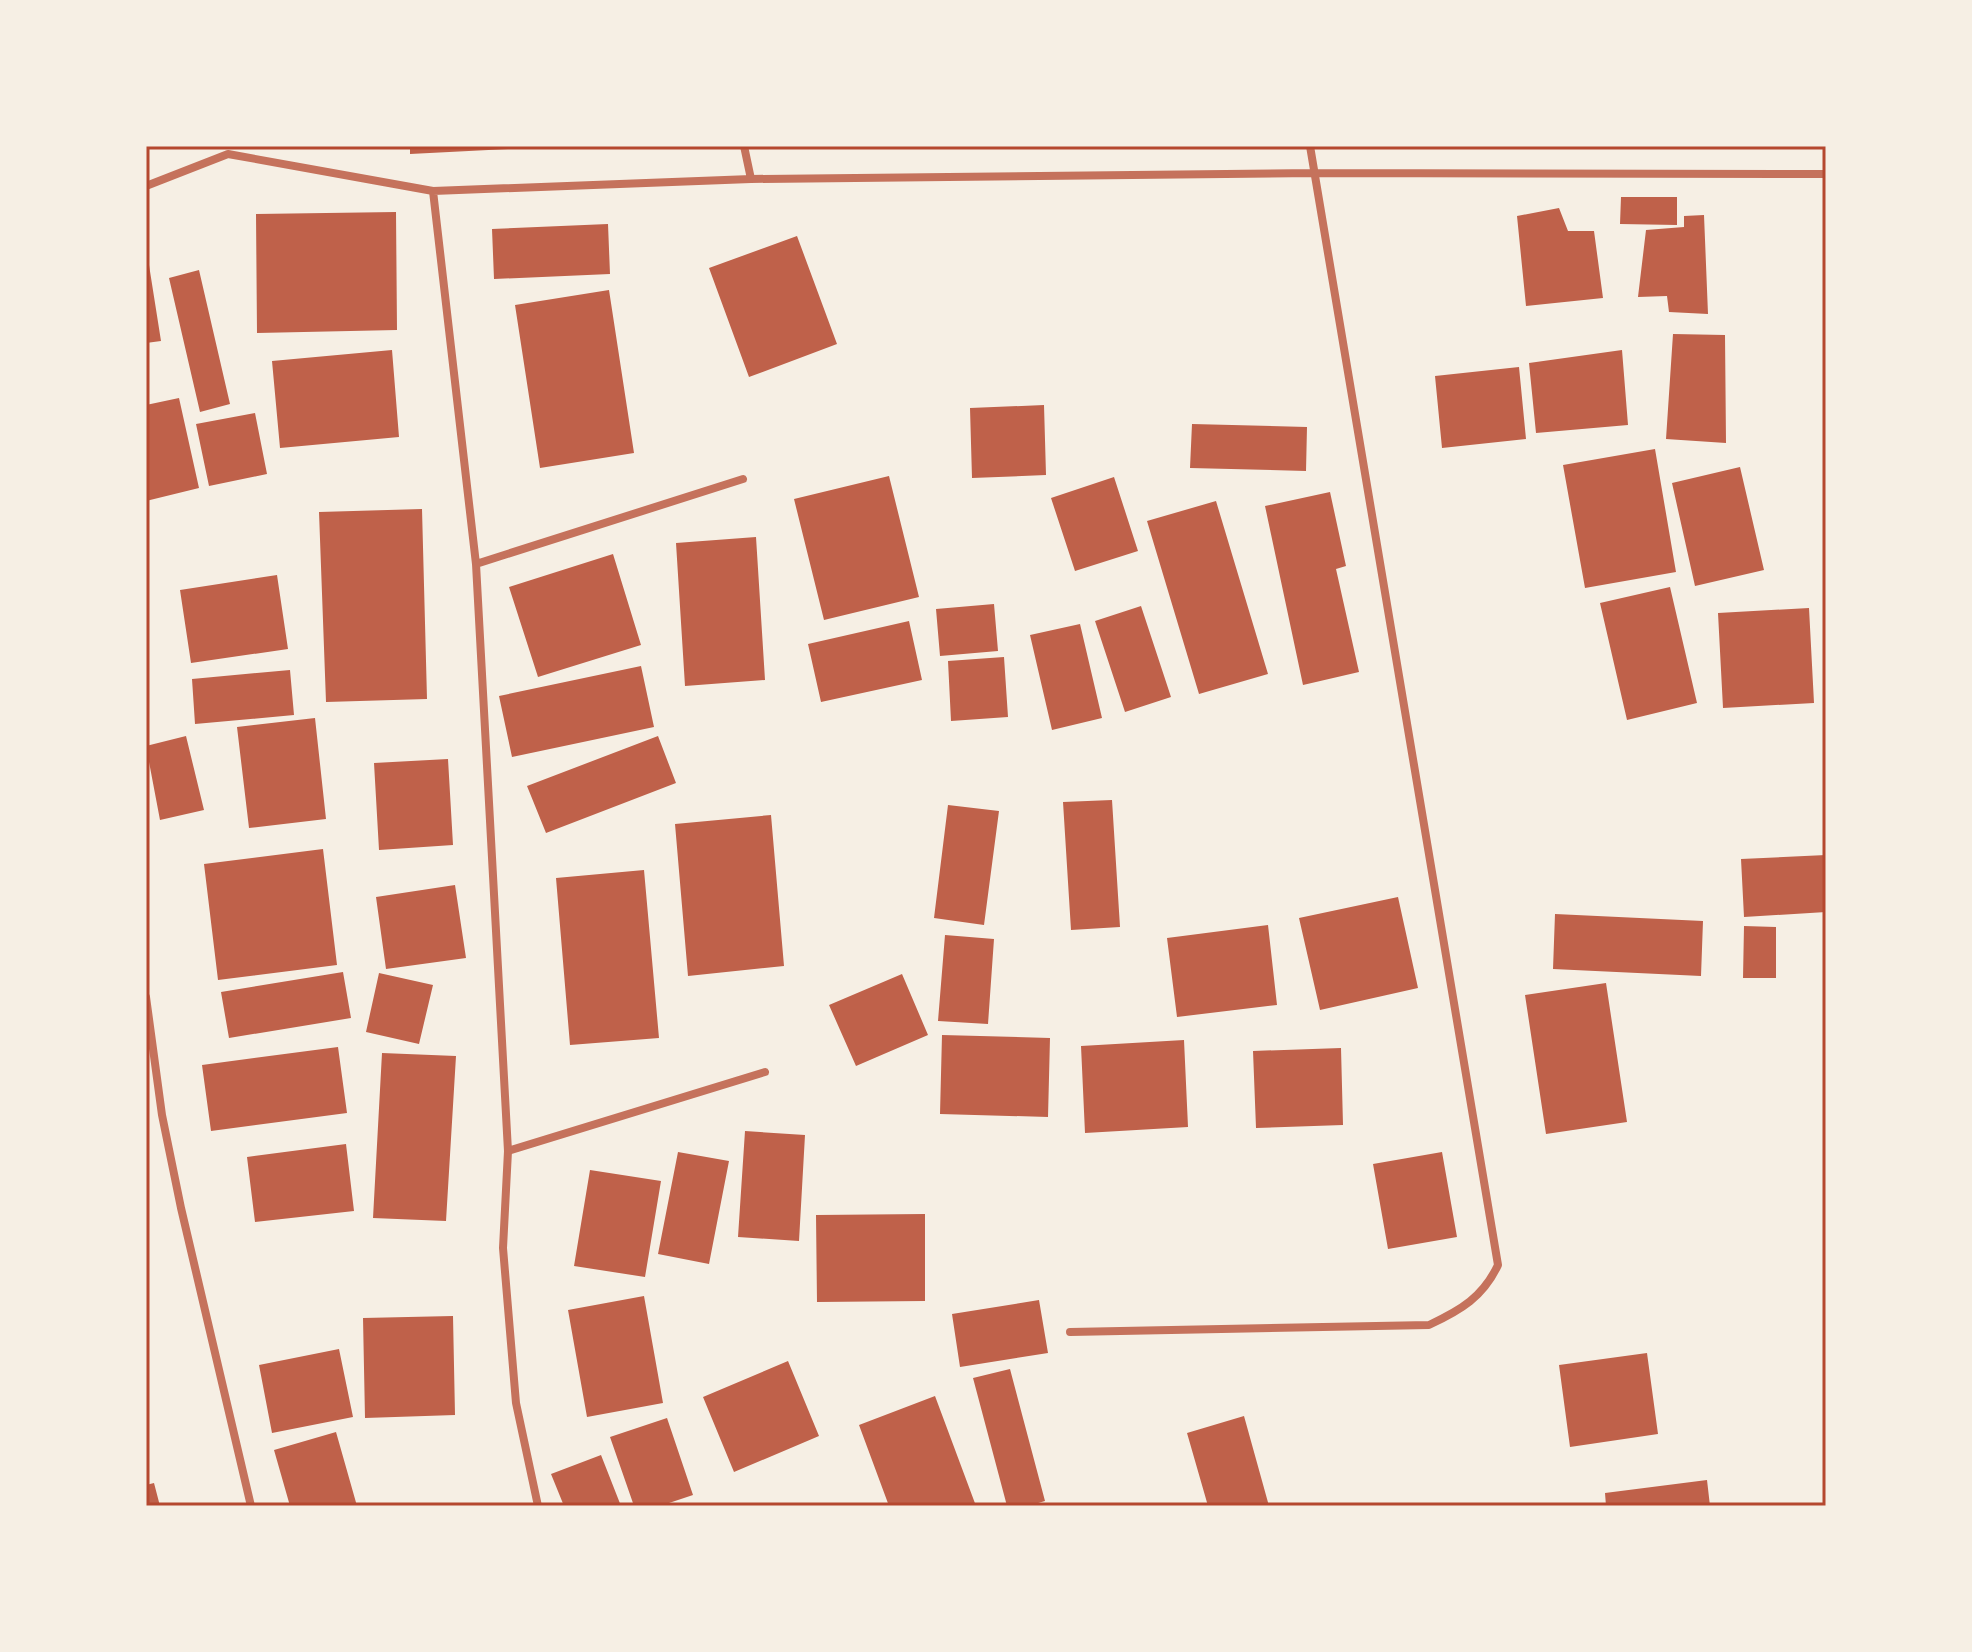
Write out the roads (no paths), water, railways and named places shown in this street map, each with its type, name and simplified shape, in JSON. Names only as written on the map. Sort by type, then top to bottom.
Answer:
[{"type":"street","points":[[744,146],[751,179]]},
{"type":"street","points":[[1070,1332],[1429,1325],[1464,1308],[1488,1287],[1498,1265],[1310,146]]},
{"type":"street","points":[[146,183],[228,154],[433,191],[751,179],[1315,173],[1826,174]]},
{"type":"street","points":[[433,191],[476,564],[508,1151],[503,1248],[516,1403],[538,1506]]},
{"type":"street","points":[[476,564],[743,479]]},
{"type":"street","points":[[146,997],[178,1192],[251,1506]]},
{"type":"street","points":[[508,1151],[765,1072]]}]
